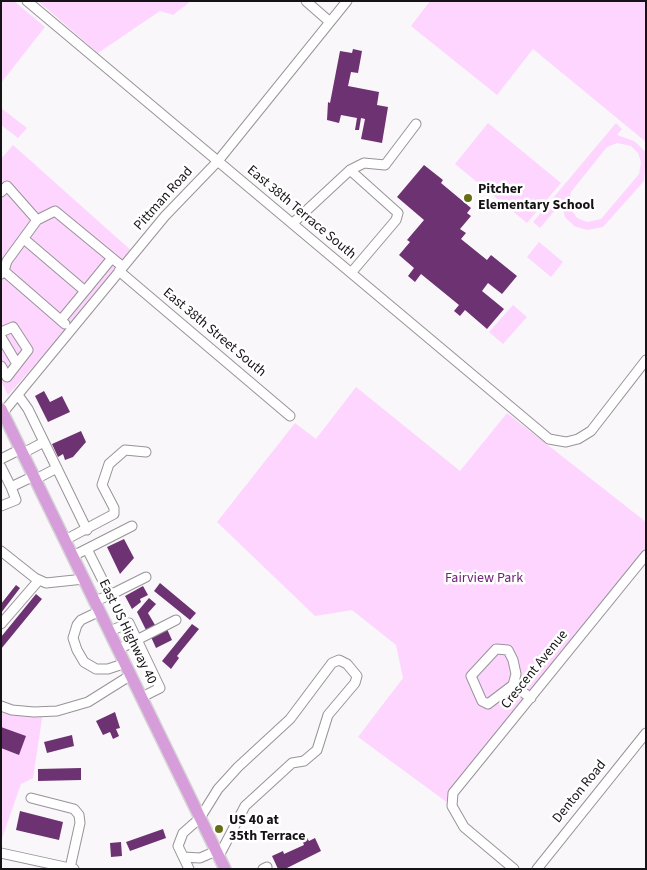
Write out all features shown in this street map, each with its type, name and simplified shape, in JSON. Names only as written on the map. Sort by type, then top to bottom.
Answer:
[{"type":"main road","name":"East US Highway 40","points":[[2,412],[225,869]]},
{"type":"street","name":"East 38th Terrace South","points":[[27,1],[549,439],[560,442],[578,439],[591,431],[642,373]]},
{"type":"street","points":[[306,1],[330,22]]},
{"type":"street","name":"Pittman Road","points":[[2,412],[165,216],[218,161],[347,1]]},
{"type":"street","points":[[292,223],[350,170],[364,163],[385,165],[416,124]]},
{"type":"street","points":[[350,170],[398,213],[396,220],[351,273]]},
{"type":"street","points":[[1,192],[7,186],[37,220],[7,261],[2,272],[72,330]]},
{"type":"street","name":"East 38th Street South","points":[[37,220],[55,211],[112,258],[121,269],[290,416]]},
{"type":"street","points":[[24,239],[85,291]]},
{"type":"street","points":[[61,320],[112,258]]},
{"type":"street","points":[[1,332],[13,327],[28,350],[6,377],[1,366]]},
{"type":"street","points":[[1,337],[17,364]]},
{"type":"street","points":[[642,373],[646,360]]},
{"type":"street","points":[[18,395],[28,409],[87,530]]},
{"type":"street","points":[[1,459],[44,442]]},
{"type":"street","points":[[65,540],[114,514],[114,508],[102,485],[109,464],[125,450],[146,452]]},
{"type":"street","points":[[1,467],[16,500],[1,506]]},
{"type":"street","points":[[11,487],[57,468]]},
{"type":"street","points":[[73,556],[132,526]]},
{"type":"street","points":[[87,549],[110,595]]},
{"type":"street","points":[[1,551],[38,580],[46,583],[84,578]]},
{"type":"street","name":"Crescent Avenue","points":[[514,869],[464,827],[452,806],[453,793],[646,555]]},
{"type":"street","points":[[126,663],[108,669],[96,669],[84,662],[77,650],[74,638],[77,625],[110,595],[146,577]]},
{"type":"street","points":[[1,624],[38,580]]},
{"type":"street","points":[[119,649],[176,620]]},
{"type":"street","points":[[110,631],[129,623],[160,688],[142,697]]},
{"type":"street","points":[[496,649],[508,650],[513,660],[516,674],[512,685],[488,704],[482,701],[471,676],[496,649]]},
{"type":"street","points":[[184,857],[200,858],[218,854],[244,806],[292,763],[304,761],[317,750],[328,715],[354,683],[357,676],[355,670],[339,660],[332,663],[290,719],[231,774],[200,818],[179,839],[178,846],[189,869]]},
{"type":"street","points":[[1,706],[12,710],[34,712],[57,711],[88,702],[131,675]]},
{"type":"street","points":[[512,685],[530,698]]},
{"type":"street","name":"Denton Road","points":[[537,869],[646,732]]},
{"type":"street","points":[[1,853],[72,868],[80,823],[79,815],[74,809],[31,798]]},
{"type":"green space","points":[[1,1],[14,1],[45,27],[1,83]]},
{"type":"green space","points":[[38,1],[191,1],[173,15],[160,11],[98,53]]},
{"type":"green space","points":[[430,1],[646,1],[646,142],[533,49],[497,95],[411,26]]},
{"type":"green space","points":[[1,108],[27,128],[18,138],[1,125]]},
{"type":"green space","points":[[488,123],[561,183],[527,223],[455,164]]},
{"type":"green space","points":[[616,123],[622,129],[617,135],[634,141],[646,152],[644,181],[603,227],[587,230],[574,226],[565,217],[561,203],[540,228],[533,222]],"holes":[[[617,143],[631,146],[638,153],[641,162],[639,174],[601,219],[587,222],[577,218],[569,206],[571,192],[607,147]]]},
{"type":"green space","points":[[13,145],[134,253],[8,395],[1,381],[1,159]]},
{"type":"green space","points":[[539,242],[563,262],[551,277],[527,257]]},
{"type":"green space","points":[[513,305],[527,317],[503,344],[489,332]]},
{"type":"green space","name":"Fairview Park","points":[[356,387],[460,471],[507,413],[646,522],[646,555],[453,793],[452,806],[358,737],[403,678],[396,645],[352,610],[315,616],[217,522],[295,423],[316,439]]},
{"type":"green space","points":[[1,706],[43,712],[33,778],[21,784],[1,841]]},
{"type":"building","points":[[353,49],[362,51],[358,73],[351,72],[348,86],[379,92],[377,105],[388,107],[382,143],[361,139],[365,119],[361,118],[359,130],[355,130],[357,118],[341,115],[339,123],[327,120],[328,102],[330,103],[340,51],[352,53]]},
{"type":"building","points":[[424,165],[443,180],[441,183],[471,208],[467,213],[471,216],[460,229],[466,233],[461,239],[487,260],[491,255],[517,276],[502,294],[488,283],[482,291],[504,309],[487,329],[465,310],[460,316],[454,311],[459,305],[421,274],[415,282],[408,276],[414,268],[399,255],[410,242],[407,240],[424,220],[397,197]]},
{"type":"building","points":[[44,391],[50,402],[62,396],[70,412],[48,422],[35,396]]},
{"type":"building","points":[[81,431],[86,442],[73,457],[65,460],[63,454],[58,457],[52,444]]},
{"type":"building","points":[[124,539],[134,558],[120,574],[107,547]]},
{"type":"building","points":[[160,583],[196,613],[190,620],[154,591]]},
{"type":"building","points":[[16,585],[20,588],[1,613],[1,604]]},
{"type":"building","points":[[143,586],[148,595],[140,599],[141,602],[132,609],[125,596]]},
{"type":"building","points":[[36,594],[42,599],[1,649],[1,637]]},
{"type":"building","points":[[149,598],[156,604],[148,613],[155,625],[146,630],[137,612]]},
{"type":"building","points":[[192,624],[199,629],[177,656],[179,658],[171,669],[162,661]]},
{"type":"building","points":[[167,629],[172,640],[156,648],[151,637]]},
{"type":"building","points":[[115,712],[120,728],[116,729],[119,736],[113,739],[110,732],[103,735],[96,721]]},
{"type":"building","points":[[1,727],[26,736],[19,755],[1,748]]},
{"type":"building","points":[[72,735],[74,746],[47,753],[44,742]]},
{"type":"building","points":[[81,768],[81,780],[38,781],[38,769]]},
{"type":"building","points":[[20,811],[63,822],[59,840],[16,830]]},
{"type":"building","points":[[163,829],[166,838],[130,851],[126,842]]},
{"type":"building","points":[[307,838],[309,841],[315,838],[321,851],[285,869],[278,869],[272,856],[283,851],[284,854],[304,845],[302,840]]},
{"type":"building","points":[[121,842],[122,856],[111,857],[110,843]]},
{"type":"place","name":"Pitcher Elementary School","points":[[468,198]]},
{"type":"place","name":"US 40 at 35th Terrace","points":[[219,829]]}]
